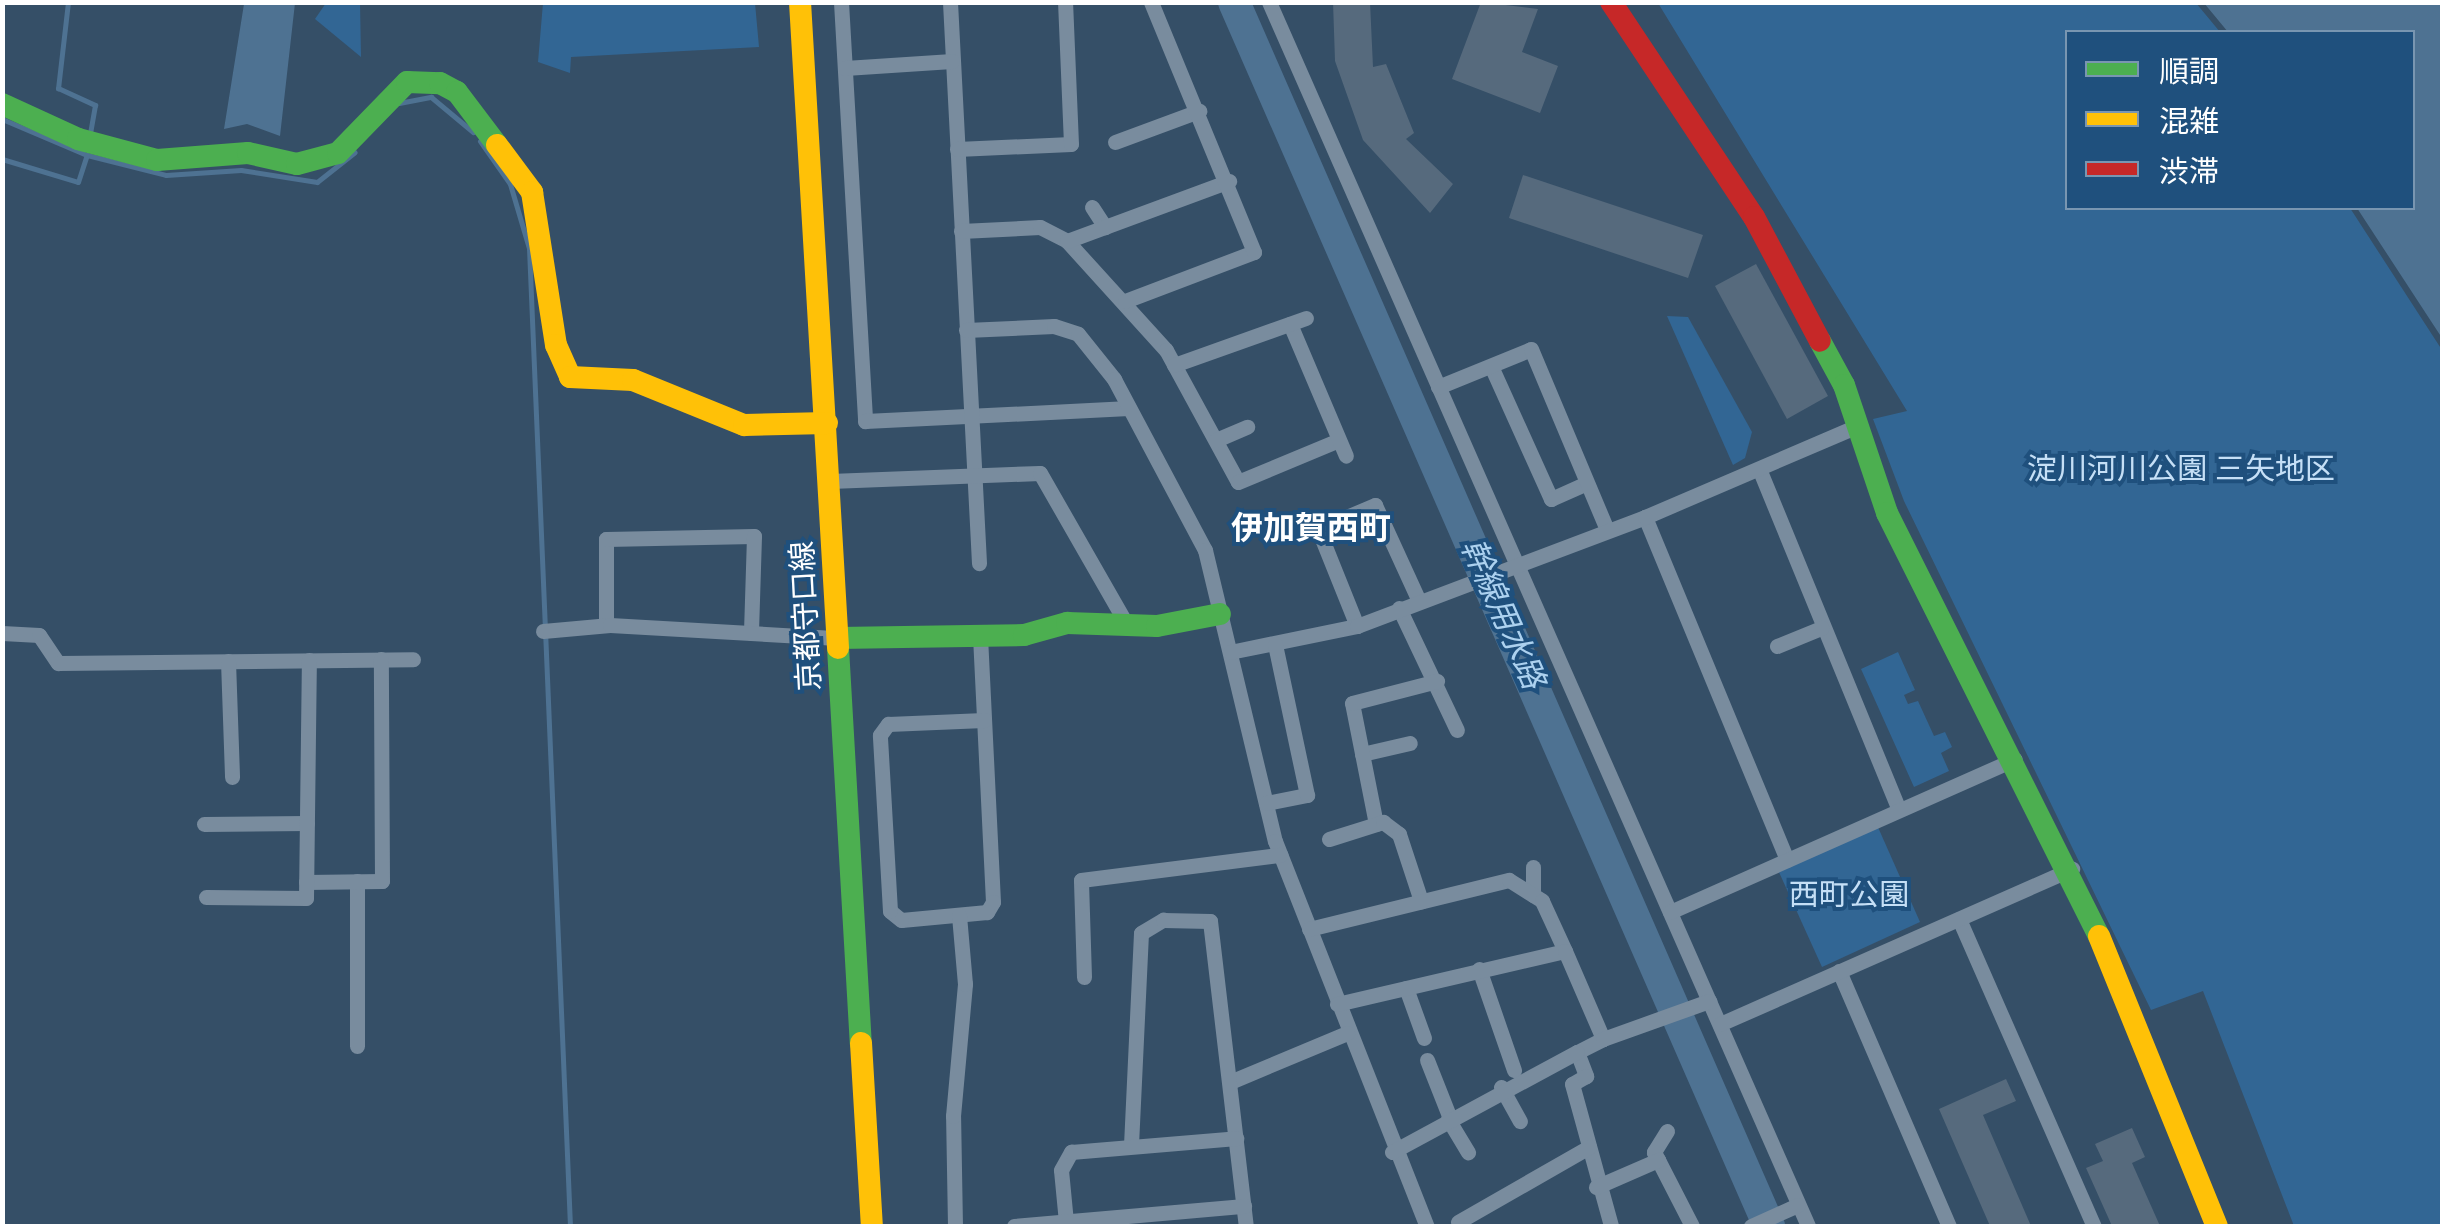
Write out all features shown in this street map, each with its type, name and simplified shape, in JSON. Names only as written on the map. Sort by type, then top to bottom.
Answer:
[{"type":"street","name":"京都守口線","points":[[800,2],[872,1226]]},
{"type":"street","points":[[841,2],[864,422],[1129,408]]},
{"type":"street","points":[[950,2],[979,563]]},
{"type":"street","points":[[957,149],[1071,144],[1065,2]]},
{"type":"street","points":[[1126,301],[1254,252],[1229,181],[1151,2]]},
{"type":"street","points":[[1270,2],[1808,1226]]},
{"type":"street","points":[[1611,2],[1754,217],[1844,386],[1887,513],[2072,870],[2218,1226]]},
{"type":"street","points":[[845,68],[952,61]]},
{"type":"street","points":[[2,104],[78,139],[158,160],[248,153],[297,164],[338,153],[407,82],[440,83],[457,92],[532,192],[556,345],[570,378],[633,380],[744,425],[826,423]]},
{"type":"street","points":[[1115,142],[1199,111]]},
{"type":"street","points":[[1142,132],[1148,150]]},
{"type":"street","points":[[1067,240],[1229,181]]},
{"type":"street","points":[[1092,207],[1105,226]]},
{"type":"street","points":[[961,231],[1040,227],[1067,240],[1126,301],[1174,365],[1238,482],[1339,440]]},
{"type":"street","points":[[1174,365],[1306,318]]},
{"type":"street","points":[[1290,324],[1346,456]]},
{"type":"street","points":[[966,330],[1054,326],[1078,334],[1129,408],[1204,550],[1280,855],[1392,1152],[1427,1226]]},
{"type":"street","points":[[1438,388],[1531,349],[1607,530]]},
{"type":"street","points":[[1491,366],[1551,498],[1587,483]]},
{"type":"street","points":[[1230,652],[1356,626],[1514,562],[1645,518],[1857,426]]},
{"type":"street","points":[[1216,440],[1247,427]]},
{"type":"street","points":[[1760,471],[1820,628],[1899,810]]},
{"type":"street","points":[[830,481],[1040,473],[1126,623]]},
{"type":"street","points":[[1356,626],[1318,529],[1375,505],[1418,600]]},
{"type":"street","points":[[1645,518],[1787,860]]},
{"type":"street","points":[[606,625],[606,539],[754,536],[751,634]]},
{"type":"street","points":[[1399,608],[1457,730]]},
{"type":"street","points":[[543,631],[606,625],[838,638],[980,636],[1220,614]]},
{"type":"street","points":[[1776,646],[1820,628]]},
{"type":"street","points":[[2,633],[39,635],[58,663],[414,659]]},
{"type":"street","points":[[980,636],[994,902],[987,912],[901,920],[890,911],[880,734],[888,724],[984,720]]},
{"type":"street","points":[[1266,803],[1307,795],[1275,644]]},
{"type":"street","points":[[306,882],[382,881],[381,659]]},
{"type":"street","points":[[206,897],[306,898],[309,660]]},
{"type":"street","points":[[228,661],[232,777]]},
{"type":"street","points":[[1376,824],[1352,704],[1437,681]]},
{"type":"street","points":[[1362,754],[1410,743]]},
{"type":"street","points":[[1670,912],[2015,758]]},
{"type":"street","points":[[204,824],[307,823]]},
{"type":"street","points":[[1329,839],[1376,824],[1398,834],[1421,901]]},
{"type":"street","points":[[1084,977],[1081,880],[1280,855]]},
{"type":"street","points":[[1533,867],[1533,895]]},
{"type":"street","points":[[1720,1024],[2072,870]]},
{"type":"street","points":[[1310,928],[1508,880],[1533,895],[1565,950],[1602,1039]]},
{"type":"street","points":[[357,881],[358,1046]]},
{"type":"street","points":[[955,1226],[952,1116],[966,984],[959,915]]},
{"type":"street","points":[[1959,919],[2094,1226]]},
{"type":"street","points":[[1131,1145],[1141,933],[1162,920],[1210,921],[1246,1226]]},
{"type":"street","points":[[1337,1004],[1565,950]]},
{"type":"street","points":[[1479,969],[1514,1070]]},
{"type":"street","points":[[1840,971],[1949,1226]]},
{"type":"street","points":[[1406,988],[1424,1038]]},
{"type":"street","points":[[1392,1152],[1502,1088],[1602,1039],[1664,1022],[1709,1000]]},
{"type":"street","points":[[1230,1082],[1347,1033]]},
{"type":"street","points":[[1577,1052],[1586,1076],[1572,1084],[1596,1187],[1611,1226]]},
{"type":"street","points":[[1427,1060],[1449,1118],[1468,1152]]},
{"type":"street","points":[[1502,1088],[1520,1120]]},
{"type":"street","points":[[1666,1131],[1658,1160],[1692,1226]]},
{"type":"street","points":[[1066,1222],[1062,1170],[1072,1152],[1236,1138]]},
{"type":"street","points":[[1458,1222],[1589,1147]]},
{"type":"street","points":[[1596,1187],[1658,1160]]},
{"type":"street","points":[[1514,1165],[1525,1182]]},
{"type":"street","points":[[1014,1226],[1244,1206]]},
{"type":"street","points":[[1751,1226],[1798,1206]]},
{"type":"green space","points":[[326,3],[360,3],[361,57],[315,19]]},
{"type":"green space","points":[[543,3],[755,3],[759,47],[571,57],[570,73],[538,62]]},
{"type":"green space","name":"淀川河川公園 三矢地区","points":[[1658,3],[2196,3],[2218,30],[2065,30],[2065,210],[2351,210],[2442,350],[2442,1226],[2294,1226],[2203,991],[2151,1010],[1904,501],[1873,419],[1907,411]]},
{"type":"green space","points":[[1667,316],[1688,317],[1752,432],[1745,458],[1733,465]]},
{"type":"green space","points":[[1898,652],[1915,690],[1904,695],[1908,704],[1918,701],[1934,736],[1945,732],[1952,747],[1941,753],[1949,771],[1914,787],[1861,669]]},
{"type":"green space","name":"西町公園","points":[[1877,825],[1920,922],[1822,967],[1778,870]]},
{"type":"shaded area","points":[[295,3],[280,136],[247,124],[224,129],[244,4]]},
{"type":"shaded area","points":[[2204,3],[2442,3],[2442,338],[2358,210],[2415,210],[2415,30],[2226,30]]},
{"type":"building","points":[[1333,2],[1370,2],[1373,67],[1386,64],[1414,133],[1406,139],[1453,184],[1430,213],[1363,140],[1335,61]]},
{"type":"building","points":[[1481,2],[1538,9],[1522,52],[1558,66],[1540,113],[1452,79]]},
{"type":"building","points":[[1523,175],[1703,235],[1688,278],[1509,218]]},
{"type":"building","points":[[1756,264],[1828,396],[1787,419],[1715,286]]},
{"type":"building","points":[[2006,1079],[2016,1101],[1983,1115],[2031,1226],[1990,1226],[1939,1109]]},
{"type":"building","points":[[2132,1128],[2145,1157],[2132,1163],[2160,1226],[2112,1226],[2086,1168],[2103,1161],[2095,1144]]},
{"type":"waterway","points":[[68,2],[58,88],[95,105],[90,134]]},
{"type":"waterway","name":"幹線用水路","points":[[1234,2],[1769,1226]]},
{"type":"waterway","points":[[399,103],[431,97],[473,132]]},
{"type":"waterway","points":[[2,119],[87,155],[166,175],[241,170],[317,182],[355,152]]},
{"type":"waterway","points":[[480,141],[510,184],[529,248],[570,1226]]},
{"type":"waterway","points":[[2,159],[78,182],[87,155]]},
{"type":"traffic: fast","points":[[2,104],[78,139],[157,160],[248,153],[297,164],[338,153],[407,82],[440,83],[457,92],[497,145]]},
{"type":"traffic: fast","points":[[1820,341],[1844,385],[1887,513],[2099,936]]},
{"type":"traffic: fast","points":[[838,638],[1024,635],[1067,623],[1157,626],[1220,614]]},
{"type":"traffic: fast","points":[[838,648],[861,1043]]},
{"type":"traffic: slow","points":[[800,2],[838,648]]},
{"type":"traffic: slow","points":[[497,145],[532,192],[556,345],[570,377],[633,380],[744,425],[827,423]]},
{"type":"traffic: slow","points":[[2099,936],[2217,1226]]},
{"type":"traffic: slow","points":[[861,1043],[872,1226]]},
{"type":"traffic: jam","points":[[1611,2],[1754,217],[1820,341]]},
{"type":"district","name":"伊加賀西町","points":[[1311,529]]}]
